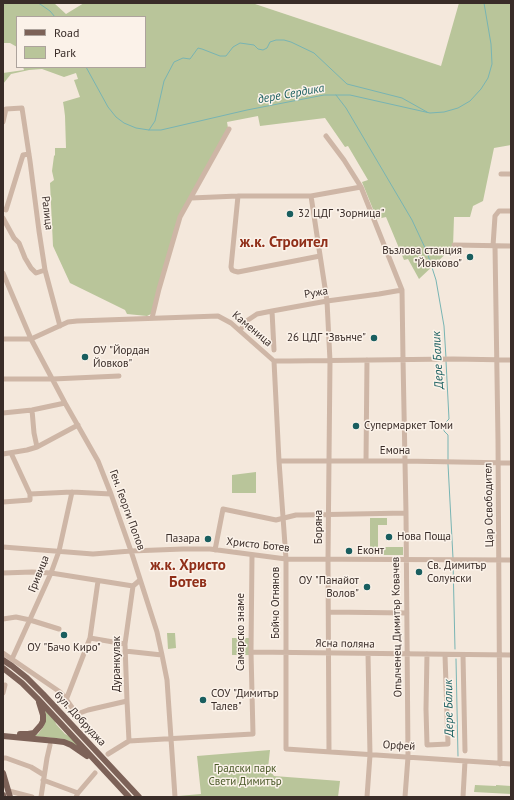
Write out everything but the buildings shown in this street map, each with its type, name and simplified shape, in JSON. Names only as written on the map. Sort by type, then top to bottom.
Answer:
[{"type":"main road","name":"бул. Добруджа","points":[[3,660],[22,674],[43,694],[139,797]]},
{"type":"main road","name":"бул. Добруджа","points":[[3,668],[22,683],[37,698],[129,797]]},
{"type":"main road","points":[[3,735],[34,733],[41,726],[43,721],[42,709],[37,698]]},
{"type":"main road","points":[[3,735],[64,742],[78,749],[99,765]]},
{"type":"main road","points":[[3,773],[6,795]]},
{"type":"street","name":"Ралица","points":[[3,122],[6,109],[22,108],[39,231],[46,270],[60,326]]},
{"type":"street","points":[[152,318],[180,217],[229,129]]},
{"type":"street","points":[[326,136],[344,160],[361,187],[402,290]]},
{"type":"street","points":[[5,209],[23,155],[29,154]]},
{"type":"street","points":[[501,174],[511,174]]},
{"type":"street","points":[[191,198],[238,196],[311,196],[361,187]]},
{"type":"street","points":[[238,196],[230,267],[232,270],[238,272],[320,256]]},
{"type":"street","name":"Боряна","points":[[311,196],[327,301],[330,360],[328,559],[329,752]]},
{"type":"street","name":"Цар Освободител","points":[[500,764],[498,403],[494,246],[495,216],[499,211],[511,211]]},
{"type":"street","points":[[3,218],[14,238],[19,243],[31,268],[36,273],[46,270]]},
{"type":"street","points":[[454,245],[511,246]]},
{"type":"street","name":"Ген. Георги Попов","points":[[3,273],[31,339],[98,461],[131,551],[157,632],[167,680],[175,797]]},
{"type":"street","name":"Ружа","points":[[240,330],[252,317],[257,314],[327,301],[402,290]]},
{"type":"street","name":"Опълченец Димитър Ковачев","points":[[402,290],[408,757],[405,797]]},
{"type":"street","points":[[272,311],[274,350]]},
{"type":"street","name":"Каменица","points":[[31,339],[68,322],[218,316],[240,330],[274,361],[403,359],[511,360]]},
{"type":"street","points":[[3,339],[31,339]]},
{"type":"street","points":[[366,461],[367,360]]},
{"type":"street","name":"Бойчо Огнянов","points":[[274,361],[286,558],[286,749]]},
{"type":"street","points":[[3,379],[53,379],[119,376]]},
{"type":"street","points":[[3,413],[32,410],[65,403]]},
{"type":"street","points":[[32,410],[37,447]]},
{"type":"street","points":[[3,454],[37,447],[78,425]]},
{"type":"street","points":[[12,453],[30,497]]},
{"type":"street","name":"Емона","points":[[279,461],[442,461],[511,463]]},
{"type":"street","points":[[3,502],[72,492],[111,494]]},
{"type":"street","name":"Гривица","points":[[12,659],[51,573],[58,551],[72,492]]},
{"type":"street","points":[[215,550],[223,509],[276,520],[296,515],[406,513]]},
{"type":"street","name":"Христо Ботев","points":[[3,547],[93,554],[174,549],[215,550],[286,558],[511,560]]},
{"type":"street","name":"Самарско знаме","points":[[172,739],[252,734],[252,555]]},
{"type":"street","points":[[3,573],[51,573],[132,586],[140,580]]},
{"type":"street","points":[[66,700],[90,638],[98,581]]},
{"type":"street","name":"Дуранкулак","points":[[129,741],[125,644],[132,586]]},
{"type":"street","points":[[329,612],[407,613]]},
{"type":"street","points":[[3,618],[16,617],[59,629]]},
{"type":"street","points":[[90,638],[125,644]]},
{"type":"street","points":[[125,651],[162,655]]},
{"type":"street","name":"Ясна поляна","points":[[251,652],[511,655]]},
{"type":"street","points":[[3,653],[64,696],[89,732]]},
{"type":"street","points":[[367,797],[370,755],[368,654]]},
{"type":"street","points":[[427,654],[427,745],[448,744],[445,655]]},
{"type":"street","points":[[463,655],[465,751]]},
{"type":"street","points":[[3,693],[5,685]]},
{"type":"street","points":[[77,714],[127,701]]},
{"type":"street","points":[[108,754],[129,741],[172,739]]},
{"type":"street","points":[[40,797],[50,745]]},
{"type":"street","name":"Орфей","points":[[286,749],[511,764]]},
{"type":"street","points":[[3,758],[31,767],[44,777],[77,795],[95,773]]},
{"type":"street","points":[[463,797],[465,761]]},
{"type":"street","points":[[6,795],[32,797]]},
{"type":"green space","points":[[3,3],[54,3],[66,14],[84,3],[252,3],[441,66],[459,3],[511,3],[511,145],[494,148],[483,201],[473,206],[470,217],[454,217],[453,247],[419,279],[408,259],[404,260],[386,217],[377,219],[362,182],[368,180],[348,146],[345,147],[325,118],[260,126],[258,116],[227,122],[228,128],[179,216],[151,314],[147,316],[127,314],[125,310],[70,283],[53,246],[50,183],[54,180],[52,171],[55,148],[66,148],[63,102],[80,97],[74,80],[78,79],[76,73],[64,77],[42,69],[29,70],[11,74],[3,84],[3,73],[24,70],[23,68],[146,68],[146,16],[16,16],[16,46],[10,43],[3,43]]},
{"type":"green space","points":[[256,472],[256,493],[232,493],[232,475]]},
{"type":"green space","points":[[370,518],[387,518],[387,525],[378,525],[378,547],[403,547],[403,555],[370,555]]},
{"type":"green space","points":[[167,633],[175,633],[176,648],[168,649]]},
{"type":"green space","points":[[232,638],[250,638],[250,655],[232,655]]},
{"type":"green space","points":[[43,708],[65,734],[83,750],[64,739],[33,736],[38,734],[44,726]]},
{"type":"green space","name":"Градски парк Свети Димитър","points":[[270,750],[268,768],[274,776],[340,781],[338,797],[178,797],[201,794],[197,756]]},
{"type":"green space","points":[[475,785],[511,786],[511,794],[474,792]]},
{"type":"waterway","name":"дере Сердика","points":[[37,3],[50,11],[54,16]]},
{"type":"waterway","name":"дере Сердика","points":[[87,68],[108,107],[116,117],[124,123],[136,128],[149,130],[161,130],[247,110],[324,95],[350,95],[430,113],[444,112],[458,108],[470,101],[481,89],[488,78],[492,64],[491,44],[484,3]]},
{"type":"waterway","points":[[149,130],[155,121],[164,81],[174,62],[183,58],[190,59],[198,48],[220,56],[226,56],[233,47],[240,43],[254,45],[258,49],[263,50],[267,48],[270,42],[276,40],[291,42],[314,53],[347,84],[402,98],[427,112]]},
{"type":"waterway","name":"Дере Балик","points":[[336,95],[346,108],[412,220],[427,252],[436,280],[444,326],[446,358]]},
{"type":"waterway","name":"Дере Балик","points":[[446,361],[449,419],[445,423],[444,431],[448,435],[448,460]]},
{"type":"waterway","name":"Дере Балик","points":[[448,464],[453,558]]},
{"type":"waterway","name":"Дере Балик","points":[[453,561],[455,649]]},
{"type":"waterway","name":"Дере Балик","points":[[456,659],[458,756]]},
{"type":"place","name":"32 ЦДГ \"Зорница\"","points":[[290,214]]},
{"type":"place","name":"Възлова станция \"Йовково\"","points":[[470,257]]},
{"type":"place","name":"26 ЦДГ \"Звънче\"","points":[[374,338]]},
{"type":"place","name":"ОУ \"Йордан Йовков\"","points":[[85,357]]},
{"type":"place","name":"Супермаркет Томи","points":[[356,426]]},
{"type":"place","name":"Нова Поща","points":[[389,537]]},
{"type":"place","name":"Пазара","points":[[208,539]]},
{"type":"place","name":"Еконт","points":[[349,551]]},
{"type":"place","name":"Св. Димитър Солунски","points":[[419,572]]},
{"type":"place","name":"ОУ \"Панайот Волов\"","points":[[367,587]]},
{"type":"place","name":"ОУ \"Бачо Киро\"","points":[[64,635]]},
{"type":"place","name":"СОУ \"Димитър Талев\"","points":[[203,700]]},
{"type":"district","name":"ж.к. Строител","points":[[284,243]]},
{"type":"district","name":"ж.к. Христо Ботев","points":[[188,574]]}]
